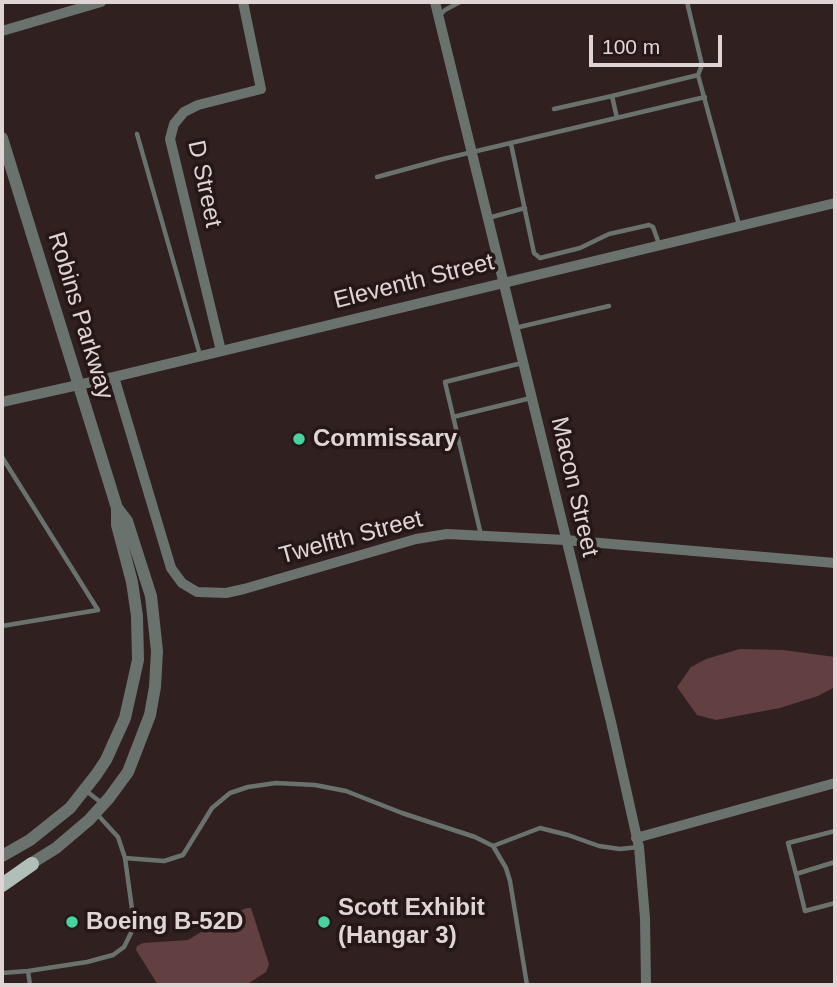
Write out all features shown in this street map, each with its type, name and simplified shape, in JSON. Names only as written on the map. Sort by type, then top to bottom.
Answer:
[{"type":"main road","points":[[2,885],[32,864]]},
{"type":"street","name":"D Street","points":[[221,351],[170,139],[174,124],[184,112],[198,105],[261,89],[243,2]]},
{"type":"street","name":"Macon Street","points":[[435,2],[611,722],[638,843],[645,918],[646,985]]},
{"type":"street","points":[[2,31],[94,3]]},
{"type":"street","name":"Robins Parkway","points":[[2,138],[117,508],[117,524],[132,582],[138,660],[130,700],[106,760],[70,808],[30,840],[2,856]]},
{"type":"street","name":"Eleventh Street","points":[[2,402],[835,203]]},
{"type":"street","name":"Twelfth Street","points":[[114,377],[171,568],[182,583],[197,592],[226,593],[244,589],[415,540],[447,534],[565,540],[835,562]]},
{"type":"street","name":"Robins Parkway","points":[[2,879],[56,848],[100,808],[128,772],[150,715],[157,651],[153,605],[127,521],[117,508]]},
{"type":"street","points":[[135,606],[153,605]]},
{"type":"street","points":[[134,681],[155,687]]},
{"type":"street","points":[[638,843],[835,783]]},
{"type":"lane","points":[[438,17],[460,2]]},
{"type":"lane","points":[[687,2],[702,65],[698,75],[739,225]]},
{"type":"lane","points":[[554,109],[698,75]]},
{"type":"lane","points":[[612,96],[617,118]]},
{"type":"lane","points":[[377,177],[705,97]]},
{"type":"lane","points":[[137,134],[200,356]]},
{"type":"lane","points":[[511,144],[534,253],[540,258],[580,248],[609,234],[649,225],[653,228],[659,244]]},
{"type":"lane","points":[[488,218],[525,208]]},
{"type":"lane","points":[[515,328],[609,306]]},
{"type":"lane","points":[[482,536],[445,382],[523,363]]},
{"type":"lane","points":[[453,416],[531,397]]},
{"type":"lane","points":[[2,457],[98,610],[2,626]]},
{"type":"lane","points":[[125,858],[164,861],[183,855],[212,808],[230,793],[248,787],[275,783],[315,785],[346,791],[475,837],[493,846],[510,881],[527,985]]},
{"type":"lane","points":[[2,973],[87,962],[113,955],[124,947],[132,931],[125,858],[118,837],[85,790]]},
{"type":"lane","points":[[493,846],[540,828],[599,846],[620,849],[638,843]]},
{"type":"lane","points":[[835,831],[788,843],[806,911],[835,903]]},
{"type":"lane","points":[[796,874],[835,862]]},
{"type":"lane","points":[[28,971],[30,985]]},
{"type":"shaded area","points":[[740,649],[783,650],[835,657],[835,687],[818,696],[780,708],[716,720],[697,715],[677,687],[691,667],[706,659]]},
{"type":"shaded area","points":[[251,908],[269,964],[266,972],[246,985],[158,985],[136,950],[137,946],[143,943],[188,940],[217,919]]},
{"type":"place","name":"Commissary","points":[[299,439]]},
{"type":"place","name":"Boeing B-52D","points":[[72,922]]},
{"type":"place","name":"Scott Exhibit (Hangar 3)","points":[[324,922]]}]
